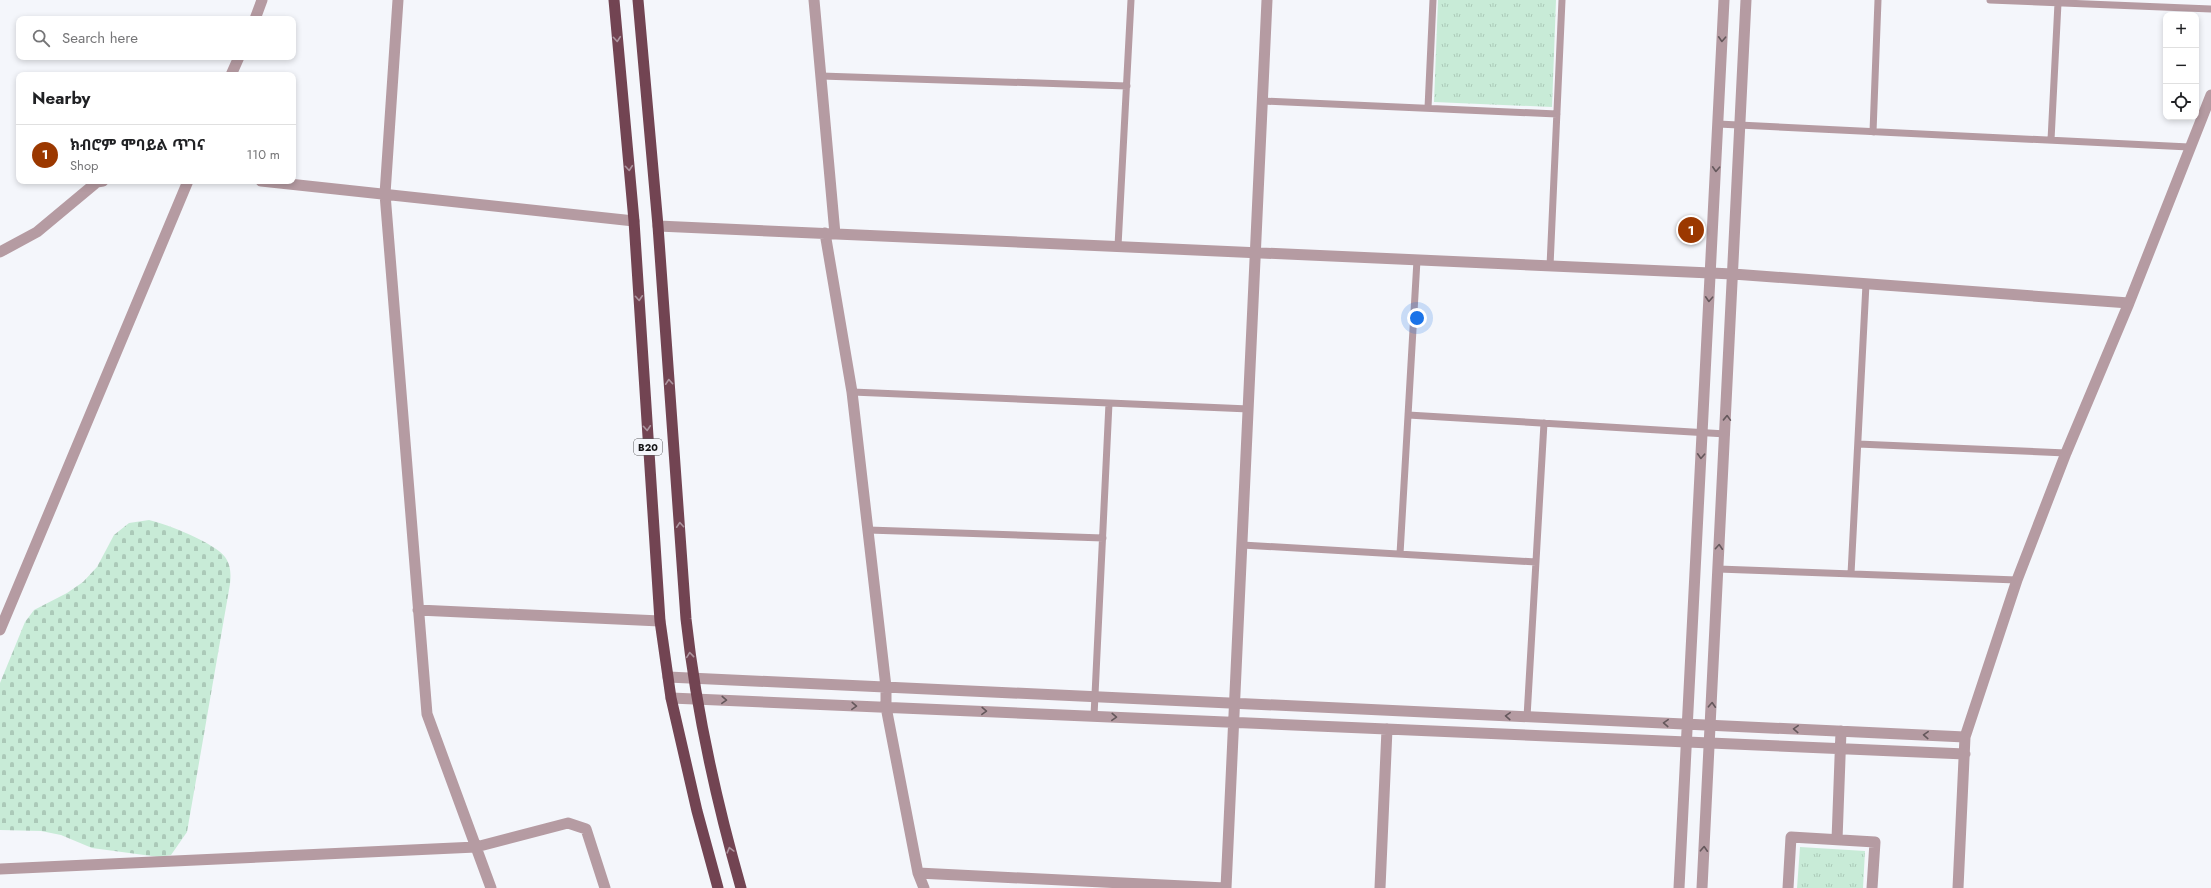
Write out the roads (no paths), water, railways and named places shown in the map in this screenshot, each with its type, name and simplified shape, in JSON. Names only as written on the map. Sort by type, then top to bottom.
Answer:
[{"type":"highway","name":"B20","points":[[614,0],[634,221],[660,621],[671,698],[697,812],[718,888]]},
{"type":"highway","name":"B20","points":[[638,0],[658,226],[686,619],[692,678],[718,806],[741,888]]},
{"type":"street","points":[[256,16],[262,0]]},
{"type":"street","points":[[398,0],[385,194],[427,714],[491,888]]},
{"type":"street","points":[[814,0],[821,76],[830,233],[852,392],[886,687],[886,707],[918,873],[924,888]]},
{"type":"street","points":[[918,873],[1225,888],[1249,410],[1267,0]]},
{"type":"street","points":[[1679,888],[1724,0]]},
{"type":"street","points":[[1702,888],[1726,434],[1746,0]]},
{"type":"street","points":[[233,72],[238,60]]},
{"type":"street","points":[[1958,888],[1965,737],[2017,580],[2066,453],[2129,303],[2189,147],[2211,95]]},
{"type":"street","points":[[0,252],[37,232],[95,184]]},
{"type":"street","points":[[0,630],[187,184]]},
{"type":"street","points":[[290,184],[634,221]]},
{"type":"street","points":[[658,226],[1733,274],[2129,303]]},
{"type":"street","points":[[418,610],[660,621]]},
{"type":"street","points":[[668,677],[1965,737]]},
{"type":"street","points":[[671,698],[1965,754]]},
{"type":"street","points":[[1380,888],[1387,729]]},
{"type":"street","points":[[1837,840],[1841,731]]},
{"type":"street","points":[[0,870],[476,847],[568,822],[586,829],[605,888]]},
{"type":"street","points":[[1788,888],[1790,838],[1874,842],[1872,888]]},
{"type":"lane","points":[[1118,246],[1131,0]]},
{"type":"lane","points":[[1428,108],[1432,0]]},
{"type":"lane","points":[[1550,266],[1562,0]]},
{"type":"lane","points":[[1873,132],[1878,0]]},
{"type":"lane","points":[[1990,0],[2211,9]]},
{"type":"lane","points":[[2051,140],[2058,3]]},
{"type":"lane","points":[[821,76],[1127,86]]},
{"type":"lane","points":[[1263,101],[1557,114]]},
{"type":"lane","points":[[1718,124],[2189,147]]},
{"type":"lane","points":[[1400,554],[1417,260]]},
{"type":"lane","points":[[1851,574],[1866,284]]},
{"type":"lane","points":[[852,392],[1249,410]]},
{"type":"lane","points":[[1094,716],[1109,403]]},
{"type":"lane","points":[[1408,415],[1726,434]]},
{"type":"lane","points":[[1527,717],[1544,423]]},
{"type":"lane","points":[[1858,444],[2066,453]]},
{"type":"lane","points":[[868,530],[1103,538]]},
{"type":"lane","points":[[1242,545],[1536,562]]},
{"type":"lane","points":[[1718,570],[2017,580]]},
{"type":"place","name":"ክብሮም ሞባይል ጥገና","points":[[1691,230]]}]
